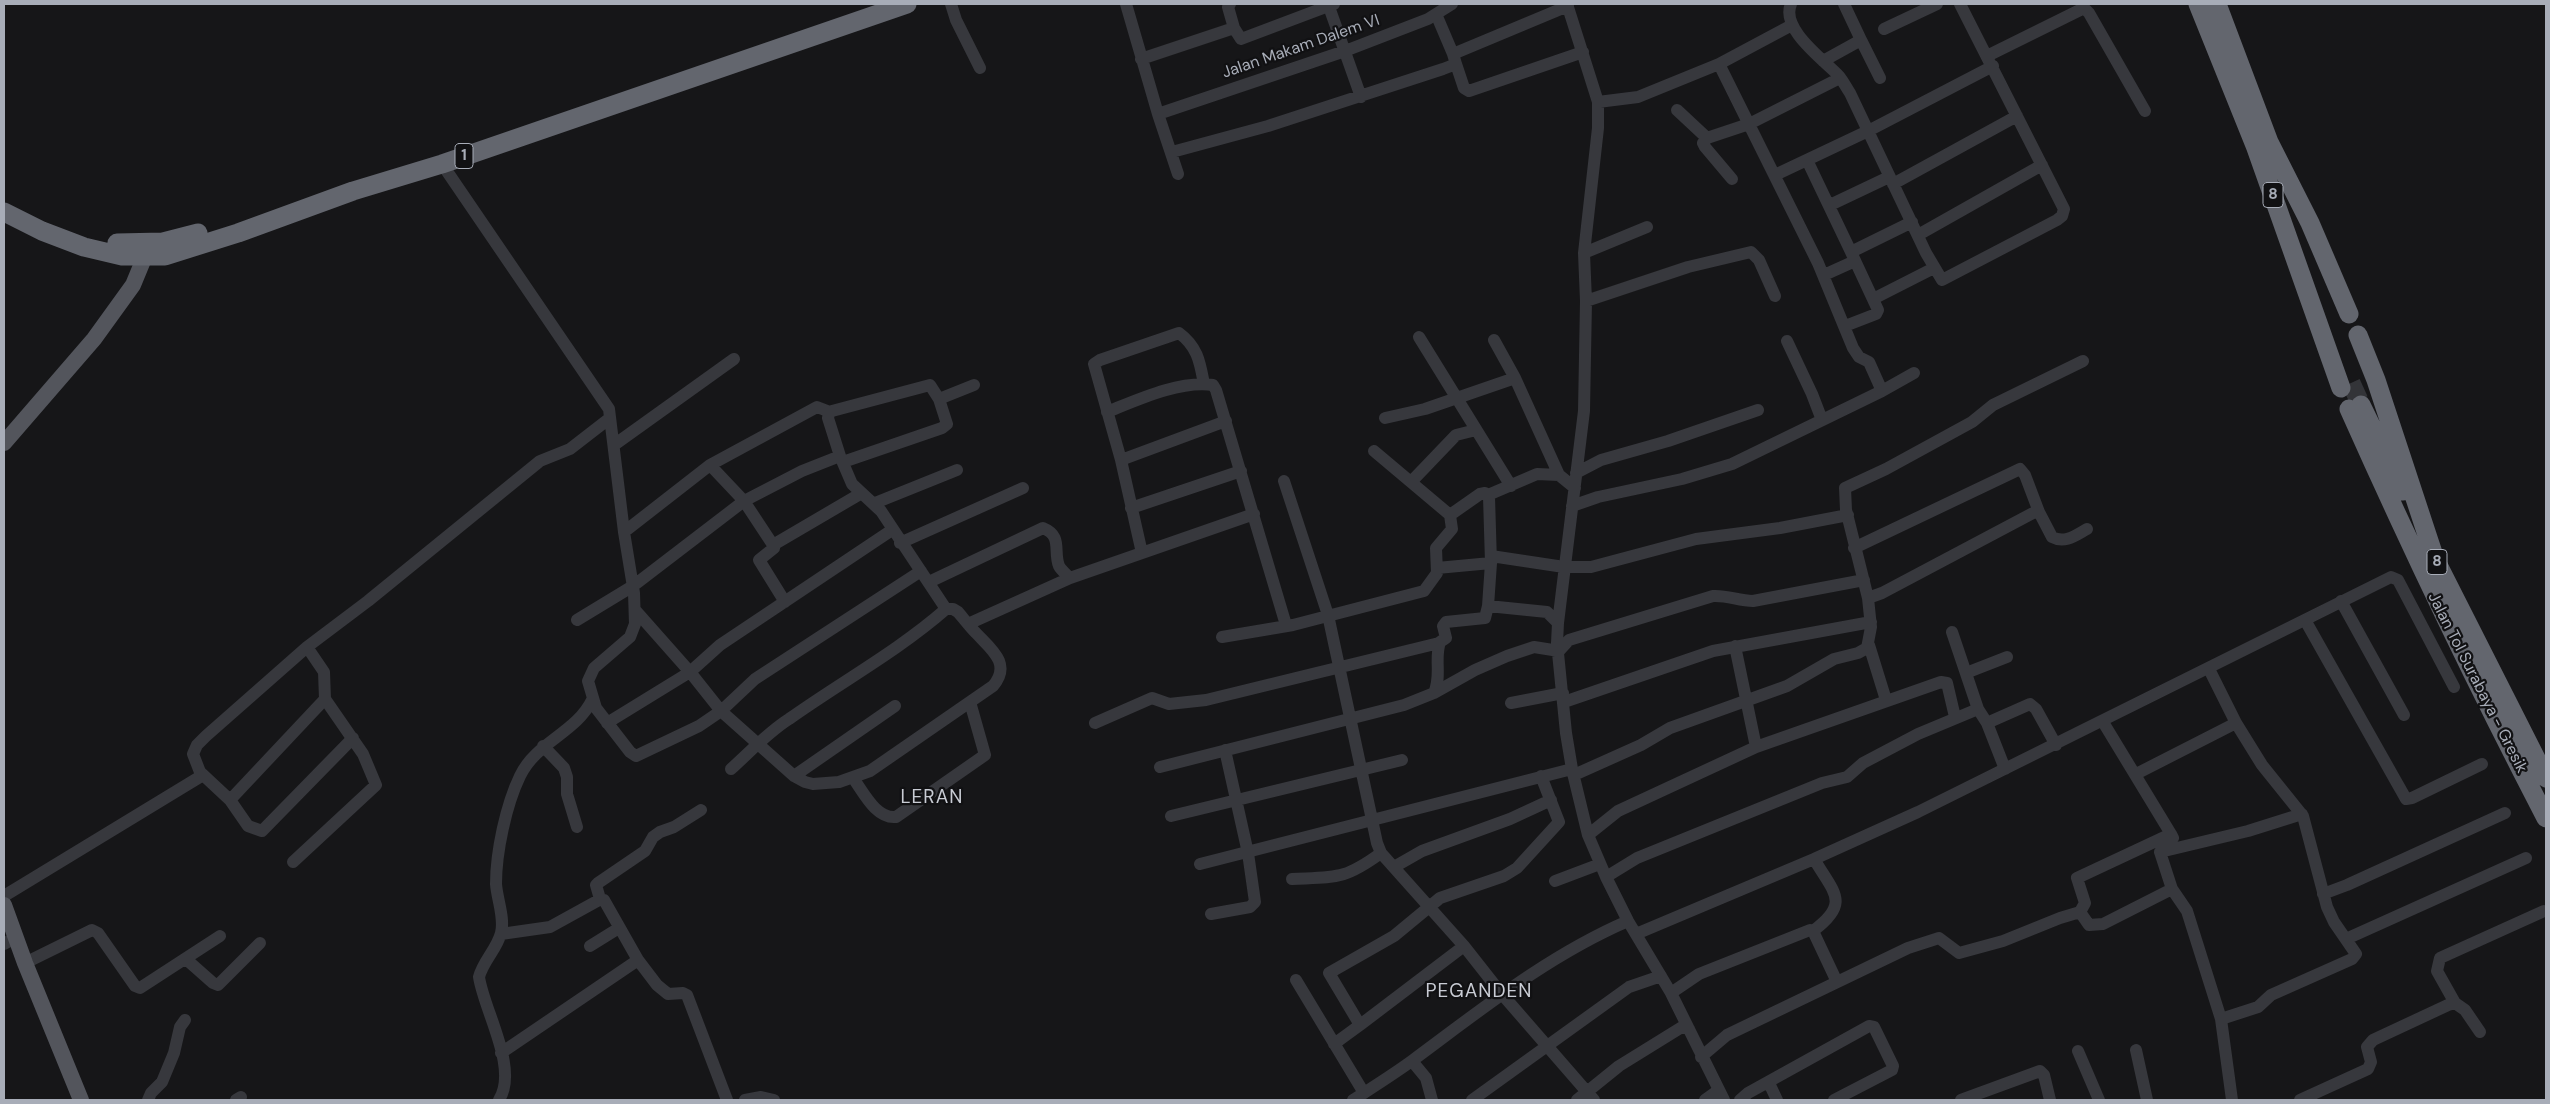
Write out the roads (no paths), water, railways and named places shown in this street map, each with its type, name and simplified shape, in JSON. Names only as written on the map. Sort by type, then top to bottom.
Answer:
[{"type":"highway","name":"1","points":[[121,250],[163,242],[234,223],[350,181],[448,152],[878,4]]},
{"type":"highway","name":"1","points":[[11,215],[42,231],[84,247],[121,250],[145,256],[165,256],[352,192],[442,164],[907,4]]},
{"type":"highway","name":"8","points":[[2198,4],[2256,148],[2346,385],[2327,323],[2280,187],[2269,142]]},
{"type":"highway","name":"8","points":[[2217,4],[2269,142],[2310,223],[2349,314]]},
{"type":"highway","name":"Jalan Tol Surabaya - Gresik","points":[[2358,334],[2376,380],[2436,559]]},
{"type":"highway","name":"Jalan Tol Surabaya - Gresik","points":[[2546,778],[2436,559],[2355,407],[2418,564],[2546,818]]},
{"type":"main road","points":[[4,443],[94,340],[133,285],[145,256]]},
{"type":"main road","points":[[4,905],[10,940],[25,963],[81,1100]]},
{"type":"street","points":[[952,4],[956,20],[980,68]]},
{"type":"street","points":[[1127,4],[1141,59],[1178,174]]},
{"type":"street","points":[[1230,4],[1228,7],[1234,28],[1241,39],[1330,5],[1361,97]]},
{"type":"street","name":"Jalan Makam Dalem VI","points":[[1158,114],[1345,50],[1436,14],[1452,4]]},
{"type":"street","points":[[1791,4],[1789,14],[1792,25],[1807,46],[1840,78],[1868,131],[1940,280],[1948,279],[2062,216],[2062,204],[1960,4]]},
{"type":"street","points":[[1844,4],[1880,78]]},
{"type":"street","points":[[1884,29],[1936,4]]},
{"type":"street","points":[[1172,152],[1268,126],[1361,97],[1454,59],[1567,5],[1598,102],[1598,128],[1584,253],[1586,301],[1584,411],[1558,623],[1563,698],[1573,772],[1588,834],[1606,878],[1628,921],[1671,993],[1721,1095],[1705,1100]]},
{"type":"street","points":[[1775,175],[1868,131],[2084,8],[2089,13],[2145,111]]},
{"type":"street","points":[[1436,14],[1464,88],[1469,91],[1583,52]]},
{"type":"street","points":[[1598,102],[1638,96],[1719,64],[1792,25]]},
{"type":"street","points":[[1141,59],[1234,28]]},
{"type":"street","points":[[1823,61],[1861,40]]},
{"type":"street","points":[[1719,64],[1824,275],[1853,348],[1860,357],[1869,362],[1882,392]]},
{"type":"street","points":[[1732,178],[1705,147],[1703,143],[1707,138],[1749,124],[1840,78]]},
{"type":"street","points":[[1677,110],[1707,138]]},
{"type":"street","points":[[1830,205],[1891,180],[2017,116]]},
{"type":"street","points":[[1807,160],[1830,205],[1878,310],[1876,314],[1845,326]]},
{"type":"street","points":[[442,164],[473,212],[601,396],[610,418],[624,532],[633,586],[636,611],[635,624],[630,637],[590,674],[588,681],[592,700],[630,752],[636,756],[698,726],[721,711],[756,679],[921,571]]},
{"type":"street","points":[[1918,235],[2042,165]]},
{"type":"street","points":[[1824,275],[1912,222]]},
{"type":"street","points":[[1584,253],[1647,227]]},
{"type":"street","points":[[1586,301],[1688,267],[1750,252],[1759,260],[1775,296]]},
{"type":"street","points":[[1873,299],[1934,268]]},
{"type":"street","points":[[1142,553],[1121,460],[1094,366],[1095,362],[1177,333],[1189,342],[1200,357],[1204,384]]},
{"type":"street","points":[[1419,337],[1456,400],[1511,486]]},
{"type":"street","points":[[1494,340],[1515,378],[1559,475],[1574,488]]},
{"type":"street","points":[[1787,341],[1822,420]]},
{"type":"street","points":[[614,445],[734,359]]},
{"type":"street","points":[[1886,700],[1869,645],[1871,622],[1868,598],[1854,548],[1844,495],[1845,488],[1886,470],[1972,422],[1993,404],[2083,361]]},
{"type":"street","points":[[1572,506],[1598,497],[1682,479],[1732,464],[1882,392],[1914,373]]},
{"type":"street","points":[[1385,418],[1456,400],[1515,378]]},
{"type":"street","points":[[1107,412],[1165,390],[1204,384],[1214,386],[1286,625]]},
{"type":"street","points":[[577,620],[633,586],[744,501],[802,471],[942,428],[947,424],[940,400],[930,385],[830,412],[817,407],[710,465],[624,532]]},
{"type":"street","points":[[940,400],[974,385]]},
{"type":"street","points":[[1576,473],[1601,460],[1668,441],[1758,410]]},
{"type":"street","points":[[830,412],[828,418],[841,459],[852,484],[860,494],[875,503],[946,609]]},
{"type":"street","points":[[353,738],[262,831],[248,826],[230,800],[203,775],[193,754],[197,745],[307,647],[376,595],[540,462],[570,449],[610,418]]},
{"type":"street","points":[[1121,460],[1226,421]]},
{"type":"street","points":[[1411,482],[1456,435],[1476,430]]},
{"type":"street","points":[[1222,637],[1286,625],[1424,591],[1435,577],[1437,568],[1436,548],[1452,528],[1450,515],[1374,451]]},
{"type":"street","points":[[710,465],[744,501],[773,545]]},
{"type":"street","points":[[875,503],[957,470]]},
{"type":"street","points":[[1854,548],[2020,470],[2025,475],[2039,512],[2052,537],[2066,540],[2087,529]]},
{"type":"street","points":[[1131,508],[1241,471]]},
{"type":"street","points":[[1450,515],[1480,494],[1488,495],[1511,486],[1531,475],[1559,475]]},
{"type":"street","points":[[1284,481],[1328,615],[1372,820],[1381,853],[1464,946],[1501,993],[1591,1096]]},
{"type":"street","points":[[900,543],[1023,488]]},
{"type":"street","points":[[786,602],[759,560],[774,548],[773,545],[860,494]]},
{"type":"street","points":[[1095,723],[1152,698],[1169,704],[1187,703],[1439,643],[1446,638],[1443,626],[1445,623],[1485,618],[1488,606],[1491,560],[1488,495]]},
{"type":"street","points":[[1868,598],[1882,593],[2032,513],[2039,512]]},
{"type":"street","points":[[968,624],[1070,578],[1254,514]]},
{"type":"street","points":[[1437,568],[1491,560],[1591,567],[1696,539],[1780,528],[1848,515]]},
{"type":"street","points":[[929,582],[1043,528],[1055,536],[1060,566],[1070,578]]},
{"type":"street","points":[[607,723],[690,672],[720,645],[892,530]]},
{"type":"street","points":[[1636,934],[1814,860],[2103,722],[2391,577],[2395,578],[2454,687]]},
{"type":"street","points":[[1559,651],[1569,640],[1714,596],[1726,596],[1737,601],[1753,601],[1864,580]]},
{"type":"street","points":[[2341,601],[2404,715]]},
{"type":"street","points":[[1488,606],[1547,612],[1558,623]]},
{"type":"street","points":[[636,611],[690,672],[721,711],[757,743],[794,776],[808,784],[853,778],[870,771],[993,686],[998,680],[1002,669],[995,652],[956,610],[946,609],[862,671],[787,719],[757,743],[731,769]]},
{"type":"street","points":[[2305,620],[2406,799],[2412,798],[2482,764]]},
{"type":"street","points":[[1511,703],[1563,698],[1713,651],[1871,622]]},
{"type":"street","points":[[1952,632],[1978,709],[1987,724],[2005,769]]},
{"type":"street","points":[[1434,693],[1439,679],[1439,643]]},
{"type":"street","points":[[1200,864],[1541,776],[1573,772],[1641,745],[1670,728],[1797,682],[1830,662],[1865,650],[1869,645]]},
{"type":"street","points":[[1735,646],[1756,747]]},
{"type":"street","points":[[293,862],[376,784],[363,754],[325,699],[324,672],[307,647]]},
{"type":"street","points":[[1160,766],[1404,705],[1434,693],[1475,670],[1534,647],[1559,651]]},
{"type":"street","points":[[1966,673],[2007,657]]},
{"type":"street","points":[[2209,670],[2236,722],[2270,776],[2302,814],[2323,894],[2334,922],[2356,954],[2354,958],[2271,995],[2258,1007],[2221,1019]]},
{"type":"street","points":[[1588,834],[1618,811],[1756,747],[1886,700],[1945,681],[1956,718]]},
{"type":"street","points":[[230,800],[325,699]]},
{"type":"street","points":[[499,1100],[504,1086],[502,1053],[479,978],[482,967],[501,934],[496,886],[498,856],[510,802],[526,764],[543,746],[578,720],[592,700]]},
{"type":"street","points":[[853,778],[880,814],[887,818],[896,817],[985,755],[970,702]]},
{"type":"street","points":[[1987,724],[2030,704],[2036,708],[2056,745]]},
{"type":"street","points":[[794,776],[895,706]]},
{"type":"street","points":[[1606,878],[1637,858],[1822,784],[1848,777],[1863,763],[1918,734],[1978,709]]},
{"type":"street","points":[[2103,722],[2173,838],[2160,852]]},
{"type":"street","points":[[2136,774],[2236,722]]},
{"type":"street","points":[[543,746],[564,768],[567,777],[567,794],[577,827]]},
{"type":"street","points":[[1211,914],[1254,904],[1248,853],[1225,750]]},
{"type":"street","points":[[1171,816],[1402,760]]},
{"type":"street","points":[[4,896],[203,775]]},
{"type":"street","points":[[1360,1025],[1330,972],[1394,936],[1443,896],[1504,876],[1517,868],[1559,822],[1541,776]]},
{"type":"street","points":[[1394,867],[1422,851],[1510,819],[1551,800]]},
{"type":"street","points":[[702,810],[660,832],[653,837],[645,851],[596,885],[600,899],[606,903],[638,960],[665,992],[683,992],[687,995],[727,1100]]},
{"type":"street","points":[[2323,894],[2356,881],[2505,813]]},
{"type":"street","points":[[2160,852],[2248,831],[2302,814]]},
{"type":"street","points":[[1701,1057],[1727,1036],[1908,948],[1929,940],[1942,939],[1953,951],[1958,953],[2003,941],[2080,912],[2085,903],[2077,878],[2171,834]]},
{"type":"street","points":[[2160,852],[2172,889],[2187,911],[2221,1019],[2232,1100]]},
{"type":"street","points":[[1292,879],[1338,877],[1361,868],[1381,853]]},
{"type":"street","points":[[2346,938],[2526,858]]},
{"type":"street","points":[[1671,993],[1699,974],[1810,930],[1813,931],[1828,920],[1836,910],[1837,905],[1832,890],[1814,860]]},
{"type":"street","points":[[1555,881],[1600,864]]},
{"type":"street","points":[[2080,912],[2089,925],[2103,924],[2172,889]]},
{"type":"street","points":[[501,934],[550,927],[600,899]]},
{"type":"street","points":[[2480,1032],[2465,1010],[2455,1003],[2436,971],[2440,958],[2544,910]]},
{"type":"street","points":[[1353,1100],[1412,1060],[1501,993],[1592,936],[1628,921]]},
{"type":"street","points":[[590,946],[619,928]]},
{"type":"street","points":[[25,963],[92,930],[98,934],[137,988],[144,987],[187,960],[220,936]]},
{"type":"street","points":[[1813,931],[1836,982]]},
{"type":"street","points":[[187,960],[213,983],[218,984],[260,943]]},
{"type":"street","points":[[1334,1044],[1464,946]]},
{"type":"street","points":[[502,1053],[638,960]]},
{"type":"street","points":[[1472,1100],[1629,987],[1661,976]]},
{"type":"street","points":[[1296,980],[1364,1093]]},
{"type":"street","points":[[2300,1100],[2368,1069],[2371,1062],[2367,1048],[2372,1040],[2455,1003]]},
{"type":"street","points":[[148,1100],[151,1093],[162,1082],[174,1053],[180,1027],[186,1020]]},
{"type":"street","points":[[1740,1100],[1748,1093],[1869,1026],[1874,1027],[1893,1066],[1892,1070],[1834,1100]]},
{"type":"street","points":[[1577,1100],[1591,1096],[1645,1048],[1682,1027],[1689,1030]]},
{"type":"street","points":[[2136,1050],[2147,1100]]},
{"type":"street","points":[[2078,1051],[2099,1100]]},
{"type":"street","points":[[1412,1060],[1426,1078],[1432,1100]]},
{"type":"street","points":[[1961,1100],[2040,1071],[2044,1075],[2050,1100]]},
{"type":"street","points":[[1769,1083],[1777,1100]]},
{"type":"street","points":[[745,1100],[761,1097],[774,1100]]},
{"type":"tunnel","points":[[2351,383],[2361,405]]},
{"type":"district","name":"LERAN","points":[[932,798]]},
{"type":"district","name":"PEGANDEN","points":[[1479,992]]}]
